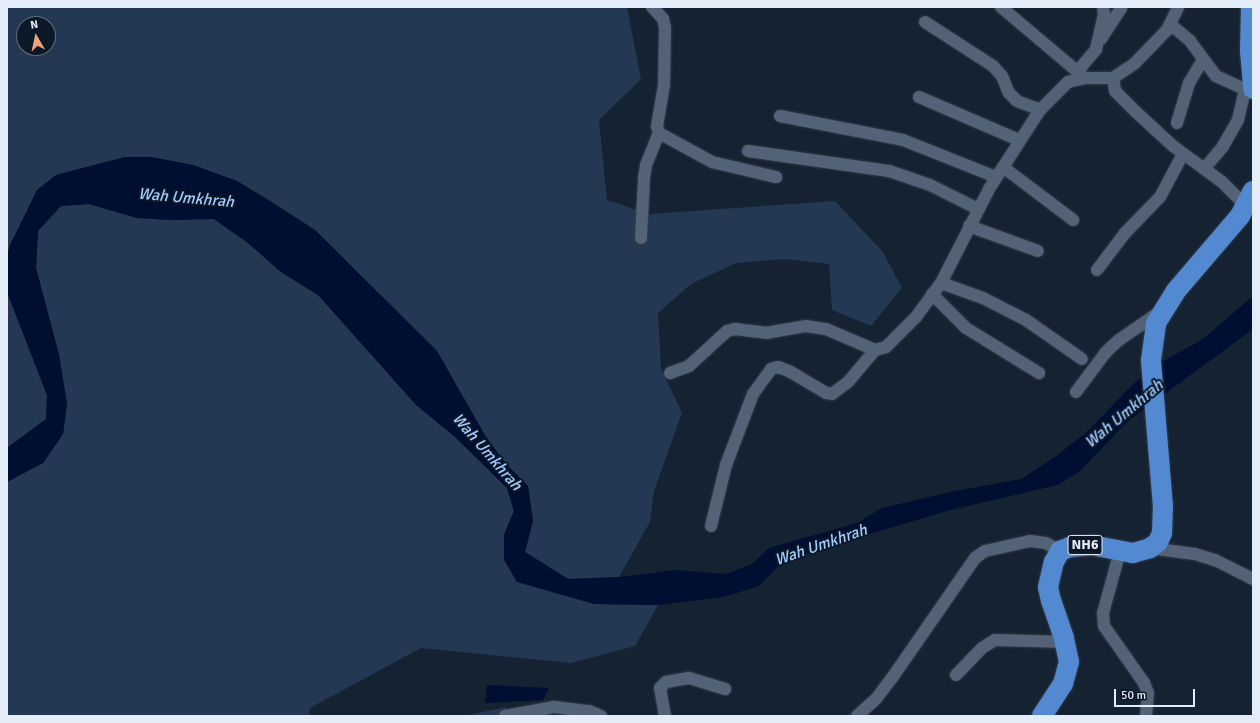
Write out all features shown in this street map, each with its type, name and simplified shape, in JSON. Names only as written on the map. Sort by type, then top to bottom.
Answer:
[{"type":"highway","points":[[1250,91],[1251,7]]},
{"type":"highway","points":[[1150,548],[1158,542],[1163,524],[1157,415],[1151,360],[1156,323],[1163,310],[1223,238],[1249,199]]},
{"type":"highway","name":"NH6","points":[[1042,716],[1068,672],[1069,662],[1066,642],[1051,601],[1048,587],[1051,572],[1060,551],[1070,547],[1091,545],[1133,553],[1150,548]]},
{"type":"street","points":[[641,238],[644,178],[659,133],[657,126],[664,84],[665,28],[663,20],[652,7]]},
{"type":"street","points":[[1001,7],[1081,75],[1113,78],[1135,63],[1170,24],[1178,7]]},
{"type":"street","points":[[1096,47],[1104,15],[1104,7]]},
{"type":"street","points":[[711,526],[726,465],[753,394],[772,370],[778,367],[789,371],[826,393],[832,394],[848,382],[875,350],[886,347],[916,317],[941,283],[978,209],[1019,140],[1040,110],[1068,82],[1081,75],[1096,47],[1122,7]]},
{"type":"street","points":[[925,22],[993,66],[1002,76],[1009,93],[1017,101],[1040,110]]},
{"type":"street","points":[[1170,24],[1190,41],[1216,76],[1250,91],[1238,120],[1223,146],[1204,168]]},
{"type":"street","points":[[1177,123],[1189,83],[1203,60]]},
{"type":"street","points":[[1113,78],[1115,91],[1183,154],[1249,199]]},
{"type":"street","points":[[919,97],[1019,140]]},
{"type":"street","points":[[780,116],[903,140],[1000,172],[1073,220]]},
{"type":"street","points":[[659,133],[712,162],[776,177]]},
{"type":"street","points":[[748,151],[889,171],[930,185],[978,209]]},
{"type":"street","points":[[1097,270],[1125,233],[1160,196],[1183,154]]},
{"type":"street","points":[[969,226],[1038,251]]},
{"type":"street","points":[[941,283],[983,298],[1026,320],[1082,359]]},
{"type":"street","points":[[932,294],[966,328],[1039,374]]},
{"type":"street","points":[[1076,392],[1110,348],[1163,310]]},
{"type":"street","points":[[670,373],[690,366],[727,331],[735,329],[766,333],[806,326],[826,329],[875,350]]},
{"type":"street","points":[[857,716],[888,683],[964,572],[980,554],[985,551],[1030,541],[1046,543],[1060,551]]},
{"type":"street","points":[[1150,548],[1195,554],[1214,560],[1253,579]]},
{"type":"street","points":[[1120,551],[1103,613],[1104,626],[1144,683],[1148,693],[1146,716]]},
{"type":"street","points":[[956,675],[982,648],[995,640],[1066,642]]},
{"type":"street","points":[[666,716],[660,688],[666,682],[689,678],[725,689]]},
{"type":"street","points":[[505,716],[554,707],[589,711],[601,716]]},
{"type":"shaded area","points":[[7,7],[627,7],[641,79],[599,120],[607,200],[649,214],[835,201],[883,252],[902,288],[871,326],[832,310],[829,264],[785,259],[736,263],[691,284],[658,313],[661,368],[682,413],[654,491],[650,522],[619,577],[568,579],[525,552],[533,521],[528,486],[506,464],[486,437],[437,351],[315,230],[268,199],[237,181],[193,165],[151,157],[125,157],[56,175],[38,190],[10,245],[7,256]]},
{"type":"shaded area","points":[[89,204],[137,218],[171,220],[214,219],[248,243],[281,272],[318,295],[507,488],[514,511],[504,535],[504,560],[594,604],[658,605],[635,646],[571,663],[421,648],[310,708],[309,716],[7,716],[7,482],[43,463],[63,434],[67,404],[59,355],[36,268],[38,231],[61,206]]},
{"type":"shaded area","points":[[7,292],[47,395],[46,419],[7,448]]},
{"type":"shaded area","points":[[506,707],[514,716],[464,716]]},
{"type":"water","name":"Wah Umkhrah","points":[[125,157],[151,157],[193,165],[237,181],[315,230],[437,351],[486,437],[506,464],[528,486],[533,521],[525,552],[568,579],[619,577],[677,570],[726,574],[752,564],[769,548],[857,523],[882,508],[955,491],[1021,479],[1055,457],[1088,431],[1132,385],[1158,364],[1203,339],[1253,296],[1253,329],[1128,421],[1079,472],[1057,485],[947,511],[803,554],[779,566],[759,586],[724,597],[658,605],[594,604],[517,582],[504,560],[504,535],[514,511],[507,488],[455,437],[416,405],[318,295],[281,272],[248,243],[214,219],[171,220],[137,218],[89,204],[61,206],[38,231],[36,268],[59,355],[67,404],[63,434],[43,463],[7,482],[7,448],[46,419],[47,395],[7,292],[7,256],[10,245],[37,190],[56,175]]},
{"type":"water","points":[[487,685],[549,688],[543,700],[485,703]]}]
